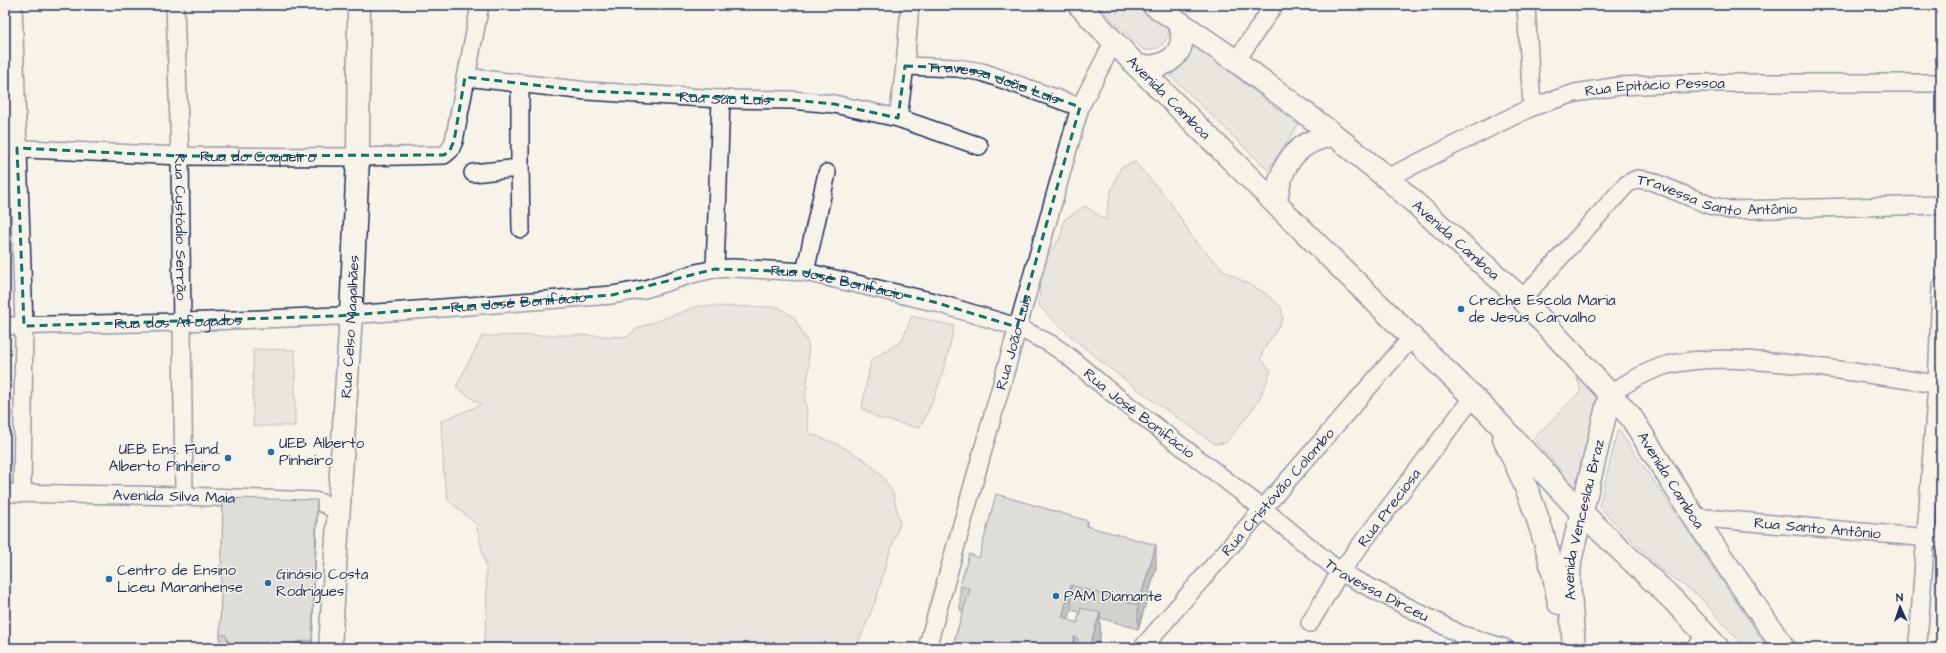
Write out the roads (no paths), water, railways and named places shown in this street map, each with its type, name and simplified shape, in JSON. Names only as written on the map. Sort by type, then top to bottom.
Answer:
[{"type":"main road","name":"Rua Celso Magalhães","points":[[330,648],[340,514],[351,315],[358,157],[359,5]]},
{"type":"main road","name":"Avenida Camboa","points":[[1078,5],[1137,66],[1276,204],[1413,336],[1491,415],[1582,513],[1672,599],[1707,644]]},
{"type":"main road","name":"Avenida Camboa","points":[[1154,5],[1236,61],[1334,135],[1387,178],[1522,299],[1631,417],[1694,517],[1780,645]]},
{"type":"main road","points":[[1137,66],[1150,68],[1161,66],[1172,59],[1181,42],[1182,30],[1180,23]]},
{"type":"main road","points":[[1276,204],[1279,182],[1290,159],[1300,148],[1312,141],[1334,135]]},
{"type":"main road","name":"Avenida Venceslau Braz","points":[[1574,648],[1569,580],[1570,560],[1610,394]]},
{"type":"main road","name":"Avenida Venceslau Braz","points":[[1491,415],[1518,466],[1541,527],[1555,578],[1560,607],[1562,648]]},
{"type":"main road","points":[[1672,599],[1700,616],[1731,648]]},
{"type":"street","points":[[13,5],[11,148],[24,326],[13,493]]},
{"type":"street","name":"Rua Custódio Serrão","points":[[175,5],[180,156],[184,496]]},
{"type":"street","points":[[465,78],[480,5]]},
{"type":"street","points":[[898,118],[905,66],[910,5]]},
{"type":"street","points":[[1236,61],[1274,5]]},
{"type":"street","points":[[1526,5],[1532,108]]},
{"type":"street","name":"Rua João Luís","points":[[927,648],[1016,327],[1080,107],[1114,41]]},
{"type":"street","name":"Travessa João Luís","points":[[905,66],[957,68],[982,72],[1080,107]]},
{"type":"street","name":"Rua do Coqueiro","points":[[11,148],[180,156],[358,157],[444,155],[450,150],[454,141],[465,78]]},
{"type":"street","name":"Rua São Luís","points":[[465,78],[587,91],[722,99],[792,100],[834,104],[898,118],[979,146]]},
{"type":"street","name":"Rua Epitácio Pessoa","points":[[1387,178],[1532,108],[1575,93],[1620,86],[1691,84],[1941,83]]},
{"type":"street","points":[[520,84],[521,229]]},
{"type":"street","points":[[715,269],[722,99]]},
{"type":"street","points":[[473,173],[520,168]]},
{"type":"street","points":[[805,272],[827,173]]},
{"type":"street","name":"Travessa Santo Antônio","points":[[1522,299],[1627,184],[1637,179],[1651,181],[1709,205],[1730,210],[1941,205]]},
{"type":"street","name":"Rua José Bonifácio","points":[[351,315],[612,295],[644,289],[696,273],[715,269],[733,268],[805,272],[934,302],[1016,327],[1051,344],[1262,508]]},
{"type":"street","points":[[1918,643],[1933,539],[1941,287]]},
{"type":"street","name":"Rua dos Afogados","points":[[5,326],[183,322],[351,315]]},
{"type":"street","name":"Rua Cristóvão Colombo","points":[[1142,648],[1262,508],[1413,336]]},
{"type":"street","points":[[1610,394],[1632,380],[1666,366],[1714,358],[1743,359],[1835,369],[1937,384]]},
{"type":"street","name":"Rua Preciosa","points":[[1310,623],[1340,572],[1473,397]]},
{"type":"street","name":"Avenida Silva Maia","points":[[13,493],[184,496],[314,501],[325,504],[340,514]]},
{"type":"street","name":"Travessa Dirceu","points":[[1262,508],[1340,572],[1457,641],[1506,648]]},
{"type":"street","name":"Rua Santo Antônio","points":[[1694,517],[1933,539]]},
{"type":"place","name":"Creche Escola Maria de Jesus Carvalho","points":[[1461,309]]},
{"type":"place","name":"UEB Alberto Pinheiro","points":[[271,452]]},
{"type":"place","name":"UEB Ens. Fund. Alberto Pinheiro","points":[[228,458]]},
{"type":"place","name":"Centro de Ensino Liceu Maranhense","points":[[109,579]]},
{"type":"place","name":"Ginásio Costa Rodrigues","points":[[268,583]]},
{"type":"place","name":"PAM Diamante","points":[[1056,596]]}]
